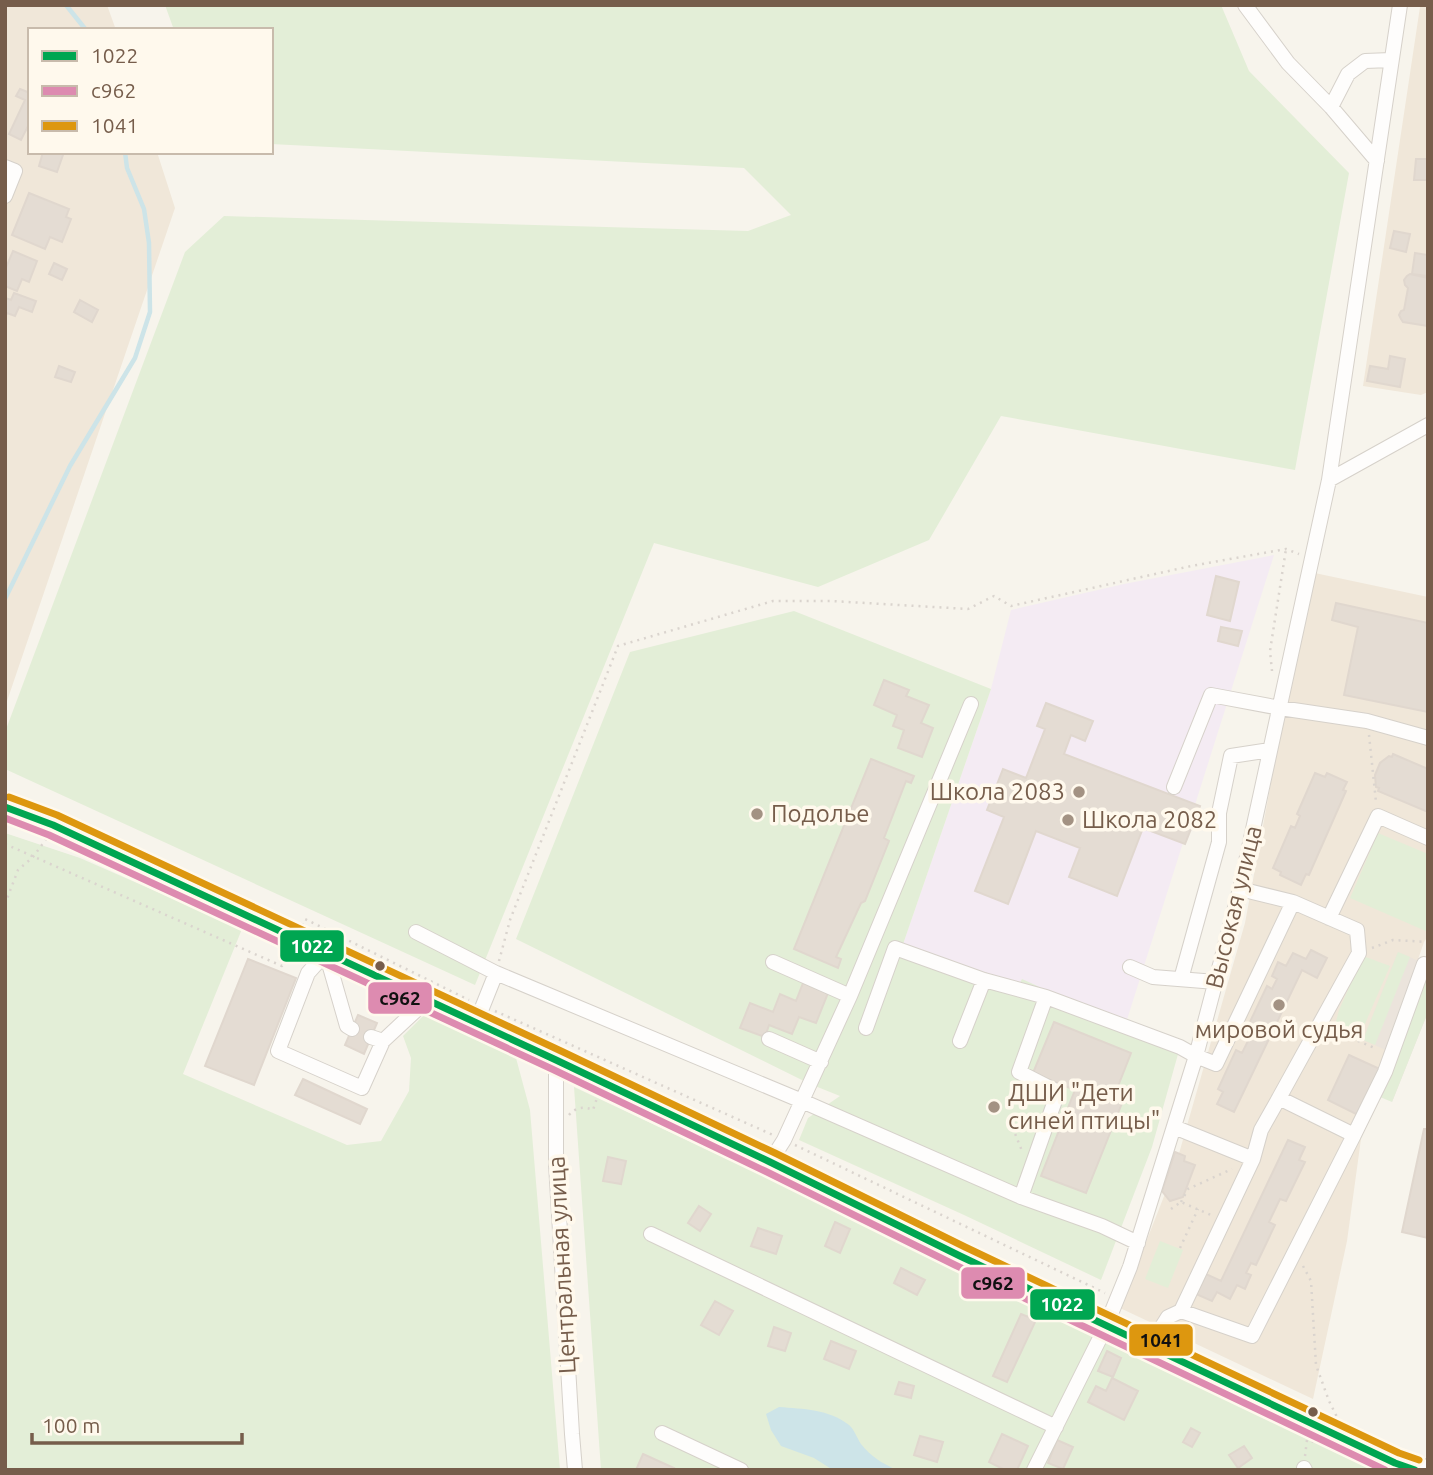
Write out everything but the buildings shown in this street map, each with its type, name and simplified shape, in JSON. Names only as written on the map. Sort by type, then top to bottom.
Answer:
[{"type":"street","points":[[1245,5],[1288,63],[1331,107],[1377,161]]},
{"type":"street","name":"Высокая улица","points":[[1034,1470],[1106,1326],[1138,1243],[1196,1056],[1240,889],[1329,480],[1400,5]]},
{"type":"street","points":[[1331,107],[1348,74],[1365,61],[1391,60]]},
{"type":"street","points":[[5,196],[10,169]]},
{"type":"street","points":[[1329,480],[1428,425]]},
{"type":"street","points":[[1174,787],[1211,695],[1367,721],[1428,738]]},
{"type":"street","points":[[770,1162],[784,1140],[850,996],[971,704]]},
{"type":"street","points":[[1181,979],[1219,842],[1219,813],[1231,756],[1270,750]]},
{"type":"street","points":[[5,807],[53,825],[556,1060],[1307,1423],[1416,1470]]},
{"type":"street","points":[[1329,918],[1378,816],[1428,838]]},
{"type":"street","points":[[1149,1347],[1168,1317],[1181,1311],[1253,1159],[1261,1130],[1359,953],[1357,930],[1293,902],[1240,889]]},
{"type":"street","points":[[866,1028],[895,948],[984,981],[1046,997],[1180,1046],[1216,1064],[1293,902]]},
{"type":"street","points":[[416,932],[496,973],[802,1101],[1021,1197],[1102,1226],[1138,1243]]},
{"type":"street","points":[[326,953],[347,1026],[352,1029]]},
{"type":"street","points":[[326,953],[309,973],[278,1051],[362,1088],[377,1039],[427,1000]]},
{"type":"street","points":[[772,962],[850,996]]},
{"type":"street","points":[[1181,1311],[1252,1336],[1385,1072],[1424,964]]},
{"type":"street","points":[[1130,967],[1153,977],[1216,982]]},
{"type":"street","points":[[476,1023],[496,973]]},
{"type":"street","points":[[960,1041],[984,981]]},
{"type":"street","points":[[1021,1197],[1058,1092],[1019,1072],[1046,997]]},
{"type":"street","points":[[769,1039],[821,1062]]},
{"type":"street","name":"Центральная улица","points":[[556,1060],[556,1164],[575,1470]]},
{"type":"street","points":[[1279,1098],[1354,1135]]},
{"type":"street","points":[[1174,1127],[1253,1159]]},
{"type":"street","points":[[651,1234],[1056,1427]]},
{"type":"street","points":[[662,1433],[741,1470]]},
{"type":"path","points":[[496,973],[509,920],[618,646],[773,601],[831,601],[968,609],[994,596],[1011,606],[1191,566],[1286,550],[1312,559]]},
{"type":"path","points":[[1284,687],[1272,671],[1270,651],[1286,550]]},
{"type":"path","points":[[1367,721],[1378,816]]},
{"type":"path","points":[[5,904],[18,870],[46,841],[53,825]]},
{"type":"path","points":[[1359,953],[1393,940],[1428,942]]},
{"type":"path","points":[[1318,1030],[1358,1041],[1392,1055]]},
{"type":"path","points":[[1010,1121],[1030,1171]]},
{"type":"path","points":[[1171,1209],[1181,1202],[1188,1189],[1232,1169]]},
{"type":"path","points":[[1181,1202],[1224,1220]]},
{"type":"path","points":[[1180,1248],[1198,1209]]},
{"type":"path","points":[[1296,1250],[1311,1281],[1316,1365],[1329,1402],[1341,1424]]},
{"type":"path","points":[[1304,1469],[1307,1440],[1320,1442]]},
{"type":"shaded area","points":[[5,5],[107,5],[115,28],[28,28],[28,154],[158,154],[175,208],[5,707]]},
{"type":"shaded area","points":[[1412,5],[1428,5],[1428,392],[1421,395],[1363,386],[1420,7]]},
{"type":"shaded area","name":"Школа 2082","points":[[1274,555],[1125,1026],[1022,980],[1013,996],[901,950],[991,689],[1011,610],[1124,584]]},
{"type":"shaded area","points":[[1310,572],[1428,597],[1428,936],[1364,1117],[1347,1241],[1313,1399],[1120,1308],[1174,1171],[1245,923]]},
{"type":"shaded area","points":[[1398,952],[1428,965],[1428,1012],[1392,1102],[1395,1054],[1363,1040]]},
{"type":"green space","points":[[165,5],[1221,5],[1249,71],[1349,173],[1295,470],[1001,416],[929,540],[818,587],[654,543],[475,985],[5,769],[5,732],[185,252],[224,216],[748,231],[791,215],[744,168],[273,144],[273,28],[173,28]]},
{"type":"green space","name":"Подолье","points":[[794,611],[991,689],[901,950],[1013,996],[1022,979],[1125,1026],[1180,1047],[1152,1147],[1101,1280],[799,1140],[808,1118],[840,1096],[810,1084],[516,939],[630,652]]},
{"type":"green space","points":[[5,833],[80,858],[242,929],[183,1074],[347,1145],[381,1141],[409,1091],[411,1058],[403,1036],[427,1012],[516,1058],[530,1110],[560,1470],[5,1470]]},
{"type":"green space","points":[[1378,833],[1428,854],[1428,932],[1350,898]]},
{"type":"green space","points":[[1398,952],[1410,957],[1375,1045],[1363,1040]]},
{"type":"green space","points":[[1363,956],[1390,966],[1358,1040],[1333,1033],[1339,1010]]},
{"type":"green space","points":[[1428,965],[1428,1012],[1392,1102],[1380,1097]]},
{"type":"green space","points":[[574,1087],[1387,1469],[1392,1470],[601,1470]]},
{"type":"green space","points":[[1160,1241],[1183,1250],[1168,1288],[1145,1279]]},
{"type":"water","points":[[779,1407],[816,1411],[841,1420],[851,1427],[869,1453],[897,1470],[833,1470],[814,1458],[781,1446],[771,1430],[766,1414]]},
{"type":"waterway","points":[[66,5],[84,28]]},
{"type":"waterway","points":[[5,599],[70,466],[135,358],[150,312],[149,243],[144,209],[127,168],[125,154]]},
{"type":"transit line","name":"1041","points":[[9,797],[57,815],[561,1051],[965,1247],[1399,1453],[1419,1460]]},
{"type":"transit line","name":"1022","points":[[5,807],[53,825],[556,1060],[960,1256],[1395,1463],[1415,1470]]},
{"type":"transit line","name":"с962","points":[[5,818],[49,835],[552,1069],[1385,1470]]},
{"type":"place","name":"Школа 2083","points":[[1079,792]]},
{"type":"place","name":"Подолье","points":[[757,814]]},
{"type":"place","name":"Школа 2082","points":[[1068,820]]},
{"type":"place","name":"мировой судья","points":[[1279,1005]]},
{"type":"place","name":"ДШИ \"Дети синей птицы\"","points":[[994,1107]]}]
